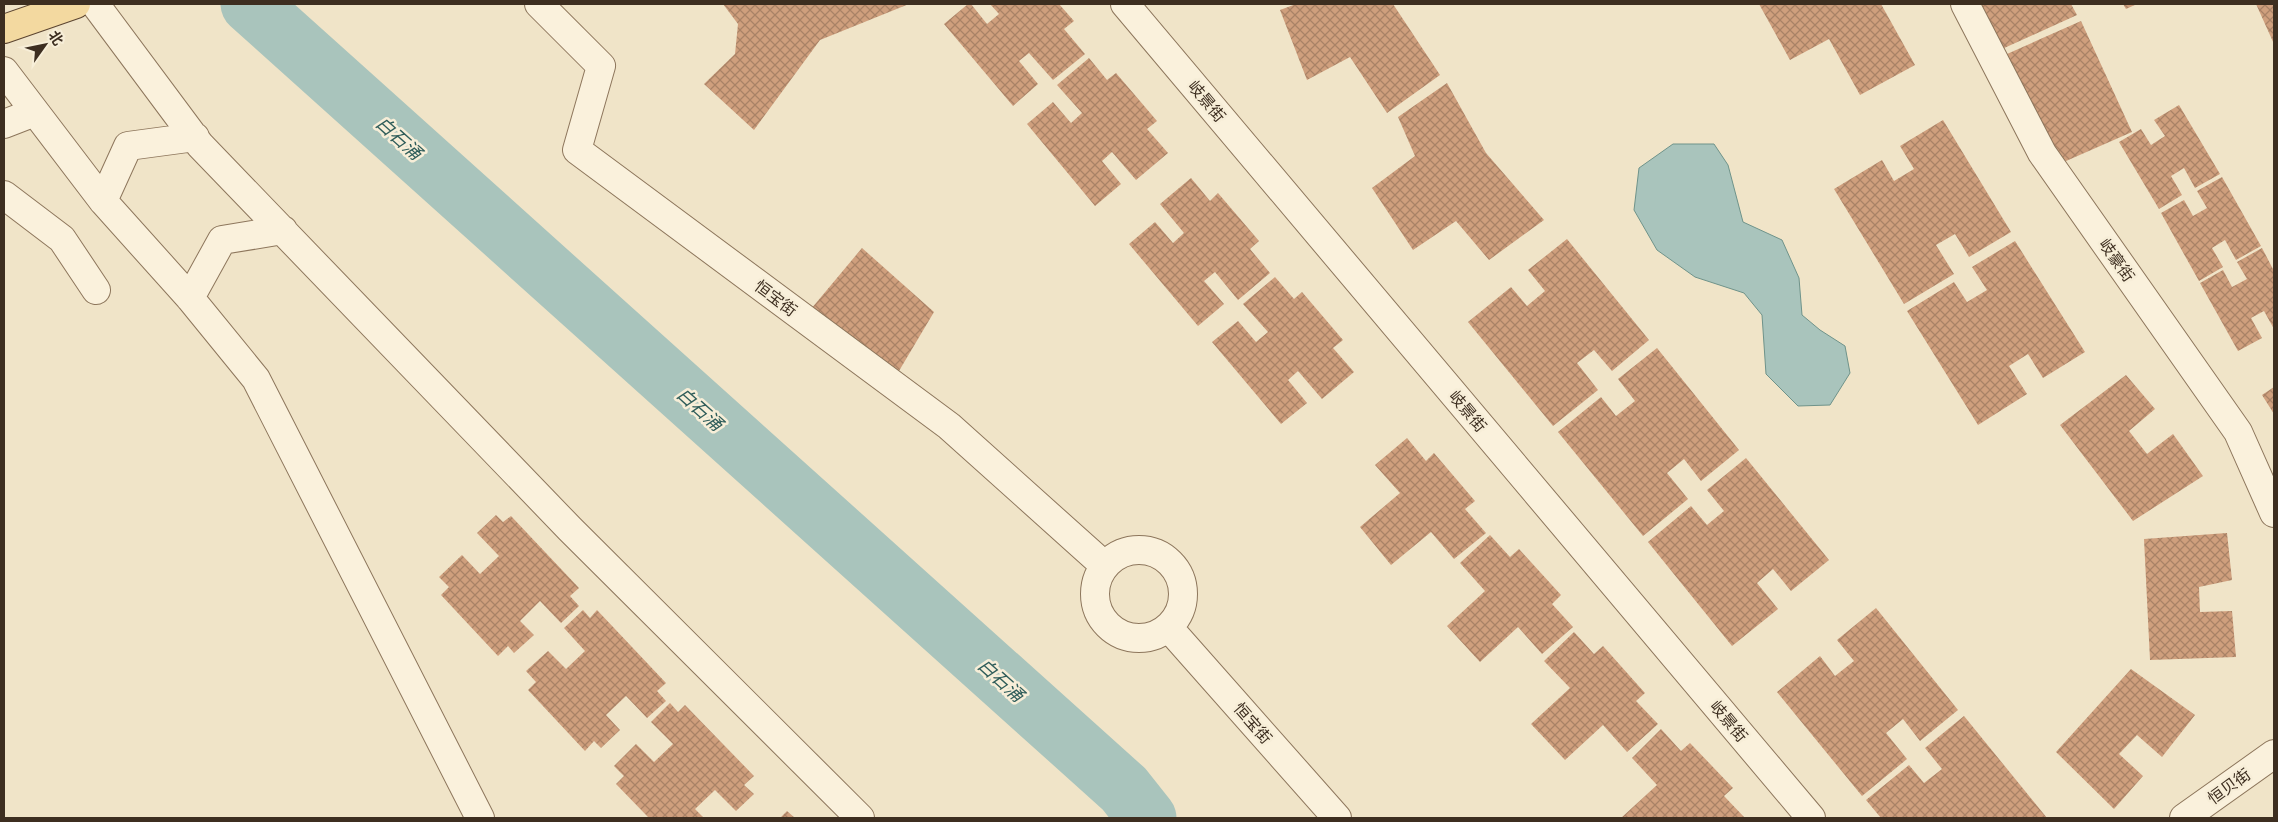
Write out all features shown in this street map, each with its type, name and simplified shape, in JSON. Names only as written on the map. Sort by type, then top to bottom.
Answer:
[{"type":"main road","points":[[4,29],[76,4]]},
{"type":"street","points":[[95,4],[195,137],[570,529],[860,818]]},
{"type":"street","name":"恒宝街","points":[[539,4],[601,66],[577,150],[949,426],[1105,566]]},
{"type":"street","name":"岐景街","points":[[1125,4],[1802,814]]},
{"type":"street","name":"岐豪街","points":[[1965,4],[2042,153],[2238,432],[2274,513]]},
{"type":"street","points":[[4,71],[103,201],[190,298],[256,379],[480,818]]},
{"type":"street","points":[[4,124],[35,112]]},
{"type":"street","points":[[103,201],[128,146],[195,137]]},
{"type":"street","points":[[4,194],[62,239],[96,290]]},
{"type":"street","points":[[190,298],[222,240],[283,230]]},
{"type":"street","points":[[1144,550],[1158,554],[1178,574],[1183,588],[1182,603],[1178,616],[1168,628],[1156,636],[1142,639],[1127,637],[1109,626],[1097,607],[1094,593],[1097,578],[1105,566],[1116,556],[1129,551],[1144,550]]},
{"type":"street","name":"恒宝街","points":[[1168,628],[1337,818]]},
{"type":"street","name":"恒贝街","points":[[2184,818],[2274,754]]},
{"type":"water","points":[[1673,144],[1714,144],[1728,165],[1743,222],[1782,240],[1799,278],[1802,315],[1820,330],[1845,346],[1850,373],[1830,405],[1798,406],[1766,374],[1762,315],[1744,293],[1695,277],[1657,250],[1634,210],[1639,168]]},
{"type":"building","points":[[723,4],[909,4],[820,40],[754,130],[704,84],[735,54],[738,24]]},
{"type":"building","points":[[968,4],[971,4],[987,24],[999,14],[990,4],[1059,4],[1074,21],[1064,29],[1085,54],[1053,80],[1029,53],[1019,61],[1038,84],[1013,106],[944,24]]},
{"type":"building","points":[[1296,4],[1393,4],[1440,75],[1387,113],[1350,57],[1307,80],[1280,10]]},
{"type":"building","points":[[1759,4],[1881,4],[1915,65],[1860,95],[1829,39],[1790,60]]},
{"type":"building","points":[[1981,4],[2071,4],[2077,15],[2002,49]]},
{"type":"building","points":[[2123,4],[2137,4],[2126,9]]},
{"type":"building","points":[[2256,4],[2274,4],[2274,44]]},
{"type":"building","points":[[2081,21],[2132,132],[2057,165],[2007,54]]},
{"type":"building","points":[[1089,58],[1107,80],[1116,73],[1157,121],[1147,129],[1168,153],[1136,180],[1112,152],[1102,161],[1121,184],[1095,206],[1027,124],[1053,102],[1071,123],[1082,113],[1057,85]]},
{"type":"building","points":[[1447,83],[1486,153],[1544,220],[1489,260],[1456,221],[1413,250],[1372,188],[1415,156],[1398,117]]},
{"type":"building","points":[[2179,105],[2220,174],[2195,188],[2184,168],[2171,176],[2182,195],[2159,209],[2119,142],[2141,129],[2151,145],[2165,136],[2154,120]]},
{"type":"building","points":[[1943,120],[2011,232],[1969,257],[1955,234],[1936,245],[1954,274],[1904,304],[1834,189],[1882,160],[1894,181],[1914,169],[1900,146]]},
{"type":"building","points":[[2222,177],[2261,246],[2236,260],[2225,240],[2212,248],[2223,267],[2199,281],[2161,213],[2184,200],[2193,216],[2207,208],[2197,191]]},
{"type":"building","points":[[1191,178],[1210,201],[1218,193],[1259,241],[1250,249],[1270,273],[1238,300],[1215,272],[1204,281],[1224,304],[1198,326],[1129,244],[1155,222],[1173,243],[1184,233],[1160,204]]},
{"type":"building","points":[[1567,239],[1649,340],[1612,371],[1594,350],[1577,363],[1598,390],[1553,426],[1468,322],[1511,287],[1527,306],[1545,291],[1528,270]]},
{"type":"building","points":[[2015,241],[2085,352],[2043,378],[2028,354],[2009,366],[2027,394],[1978,425],[1907,311],[1954,282],[1967,302],[1987,290],[1972,267]]},
{"type":"building","points":[[862,248],[934,312],[896,376],[811,309]]},
{"type":"building","points":[[2262,248],[2274,271],[2274,329],[2264,311],[2251,318],[2262,338],[2238,351],[2200,283],[2223,270],[2232,287],[2247,279],[2237,262]]},
{"type":"building","points":[[1275,277],[1294,299],[1302,292],[1343,340],[1333,348],[1354,372],[1322,399],[1298,371],[1288,380],[1307,403],[1281,424],[1212,342],[1238,321],[1256,342],[1268,332],[1243,304]]},
{"type":"building","points":[[1657,348],[1739,450],[1701,481],[1684,459],[1667,473],[1688,499],[1643,536],[1558,432],[1601,397],[1616,416],[1635,401],[1618,379]]},
{"type":"building","points":[[2126,375],[2155,409],[2129,431],[2147,454],[2173,434],[2203,476],[2133,521],[2060,425]]},
{"type":"building","points":[[2274,387],[2274,414],[2262,395]]},
{"type":"building","points":[[1407,438],[1426,461],[1434,453],[1475,501],[1465,509],[1486,533],[1454,559],[1431,532],[1391,565],[1360,527],[1400,493],[1375,465]]},
{"type":"building","points":[[1746,458],[1829,560],[1791,591],[1773,569],[1757,583],[1778,609],[1732,646],[1648,542],[1691,506],[1707,525],[1724,511],[1707,490]]},
{"type":"building","points":[[496,515],[503,522],[511,516],[579,588],[570,596],[579,606],[561,623],[540,601],[520,621],[534,635],[514,653],[508,646],[498,656],[441,595],[449,587],[439,577],[462,555],[480,574],[499,556],[477,533]]},
{"type":"building","points":[[2227,533],[2232,580],[2199,587],[2200,612],[2232,611],[2236,657],[2150,660],[2144,539]]},
{"type":"building","points":[[1490,535],[1510,557],[1519,549],[1561,595],[1552,604],[1573,627],[1542,654],[1518,627],[1480,662],[1447,626],[1485,591],[1460,563]]},
{"type":"building","points":[[1876,608],[1958,710],[1920,741],[1903,719],[1886,733],[1907,759],[1862,796],[1777,692],[1820,656],[1835,676],[1854,661],[1837,640]]},
{"type":"building","points":[[583,610],[590,618],[597,610],[666,683],[657,691],[666,701],[647,718],[626,696],[606,715],[620,730],[601,748],[594,741],[585,751],[528,690],[536,682],[526,671],[548,651],[566,669],[585,651],[564,628]]},
{"type":"building","points":[[1574,632],[1594,654],[1603,646],[1645,693],[1636,701],[1658,724],[1627,752],[1603,725],[1565,760],[1531,724],[1570,688],[1544,661]]},
{"type":"building","points":[[2131,669],[2195,715],[2162,757],[2137,735],[2119,754],[2143,776],[2114,809],[2056,752]]},
{"type":"building","points":[[670,703],[678,712],[685,705],[754,776],[744,785],[754,794],[736,811],[715,790],[695,809],[704,818],[649,818],[616,784],[624,776],[614,766],[636,744],[654,762],[673,744],[651,722]]},
{"type":"building","points":[[1964,716],[2047,818],[1881,818],[1866,800],[1909,765],[1924,783],[1942,769],[1925,748]]},
{"type":"building","points":[[1661,729],[1681,751],[1690,743],[1733,788],[1724,796],[1745,818],[1621,818],[1657,785],[1632,758]]},
{"type":"building","points":[[787,811],[795,818],[780,818]]},
{"type":"waterway","name":"白石涌","points":[[250,4],[1124,789],[1147,818]]}]
